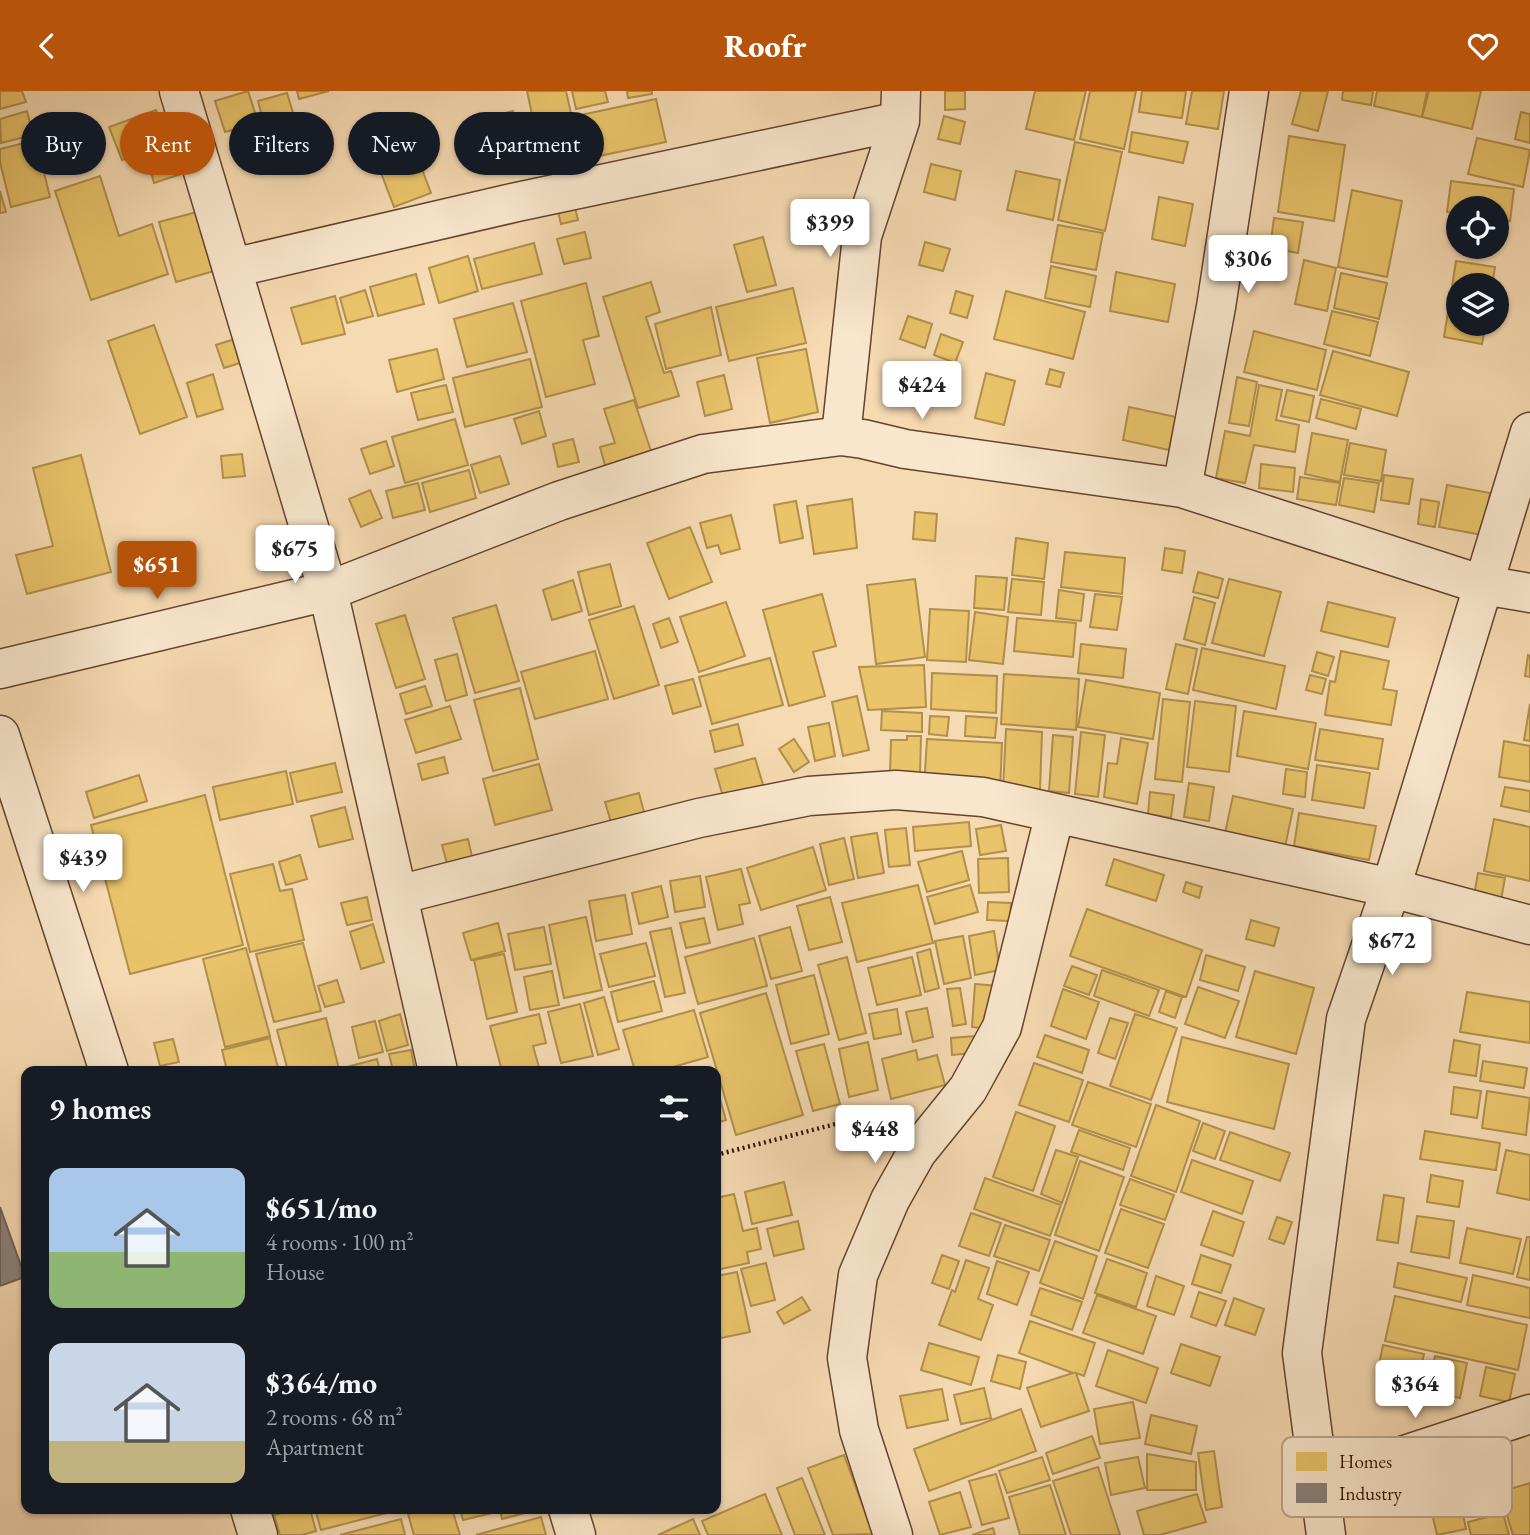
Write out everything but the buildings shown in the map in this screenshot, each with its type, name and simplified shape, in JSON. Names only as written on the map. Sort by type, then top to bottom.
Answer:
[{"type":"street","points":[[179,91],[328,591],[437,1066]]},
{"type":"street","points":[[1182,488],[1216,307],[1248,91]]},
{"type":"street","points":[[232,268],[530,199],[901,106]]},
{"type":"street","points":[[841,436],[862,236],[901,106]]},
{"type":"street","points":[[1313,1437],[1302,1353],[1346,1019],[1391,888],[1530,432]]},
{"type":"street","points":[[0,669],[328,591],[559,501],[704,454],[841,436],[905,449],[1182,488],[1483,585],[1530,593]]},
{"type":"street","points":[[0,735],[107,1066]]},
{"type":"street","points":[[398,895],[699,818],[808,796],[896,790],[983,797],[1391,888],[1530,925]]},
{"type":"street","points":[[893,1535],[859,1430],[848,1358],[858,1275],[890,1200],[917,1152],[968,1089],[1002,1027],[1055,813]]},
{"type":"street","points":[[1460,1437],[1530,1414]]},
{"type":"street","points":[[252,1514],[258,1535]]},
{"type":"street","points":[[570,1514],[576,1535]]},
{"type":"street","points":[[1324,1517],[1326,1535]]},
{"type":"path","points":[[721,1154],[888,1110]]}]
